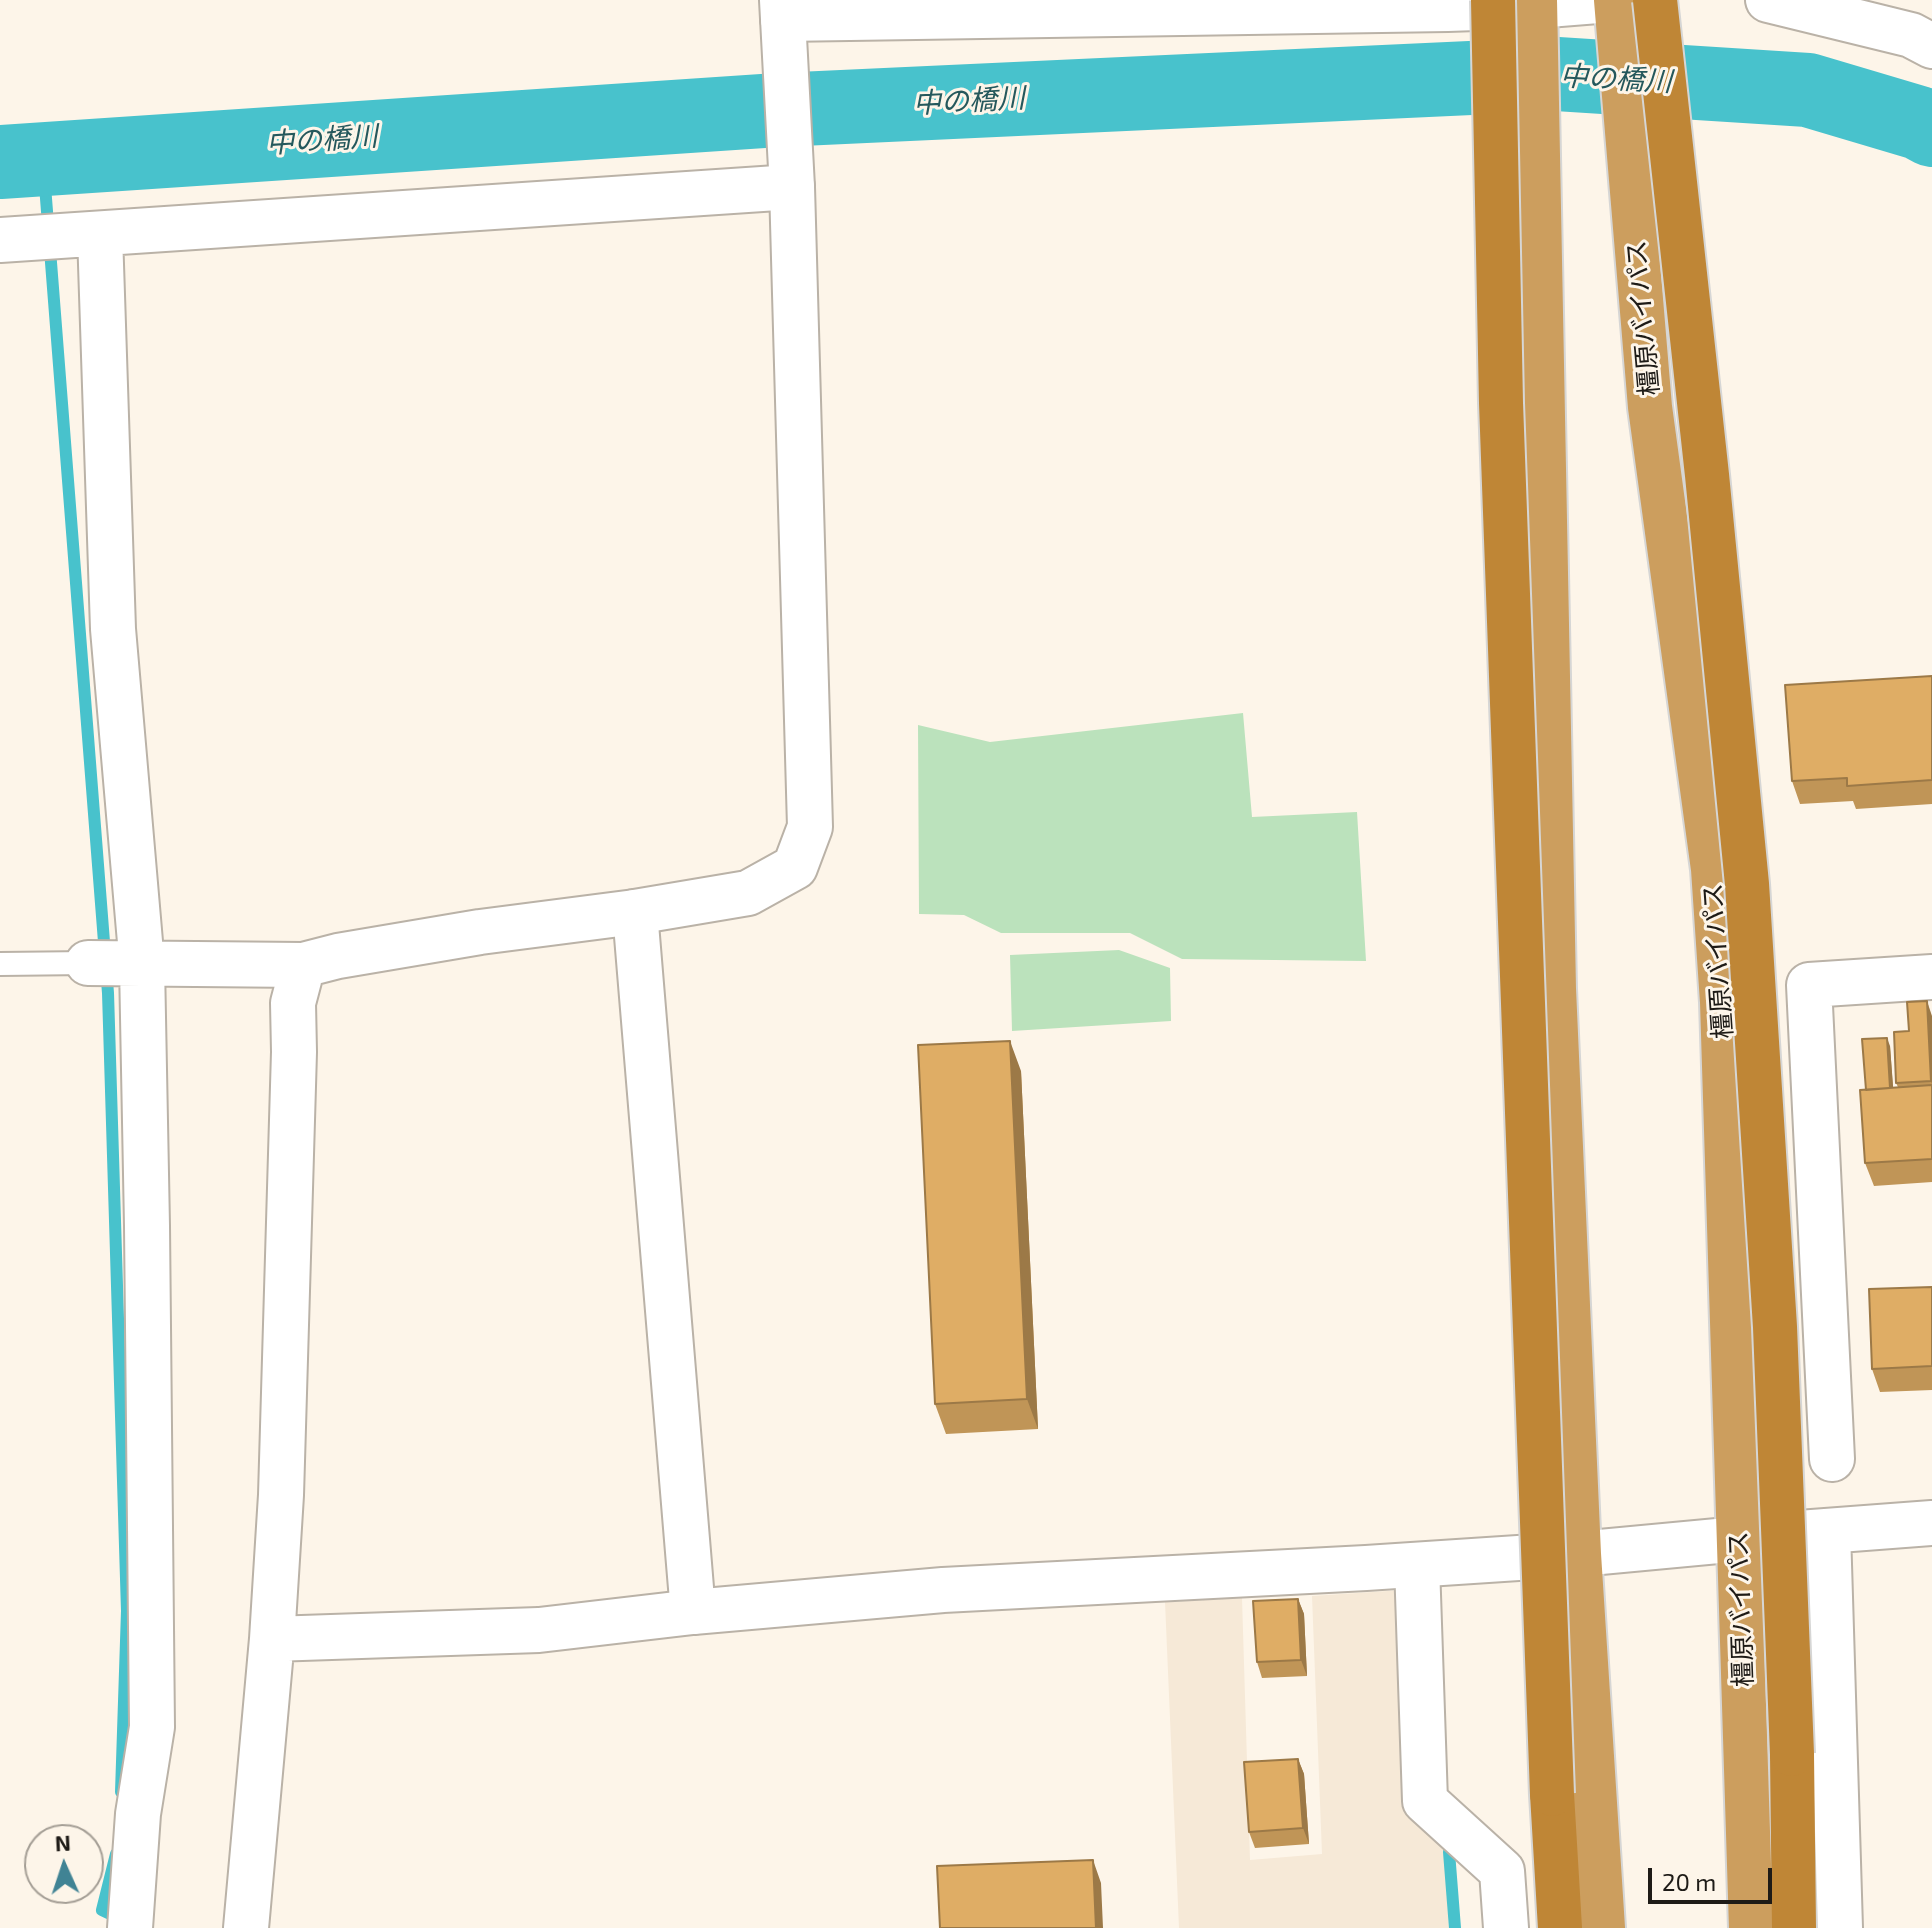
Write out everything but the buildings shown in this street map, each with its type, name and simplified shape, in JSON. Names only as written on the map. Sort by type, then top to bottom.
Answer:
[{"type":"highway","points":[[1493,0],[1501,403],[1552,1794],[1560,1928]]},
{"type":"highway","points":[[1655,0],[1706,459],[1747,884],[1775,1327],[1792,1754],[1794,1928]]},
{"type":"highway","name":"橿原バイパス","points":[[1615,8],[1650,407],[1714,883],[1722,1002],[1751,1928]]},
{"type":"highway","points":[[1535,12],[1554,989],[1579,1554],[1603,1928]]},
{"type":"street","points":[[1768,0],[1911,35],[1932,46]]},
{"type":"street","points":[[118,964],[303,965],[338,956],[480,932],[635,912],[748,893],[795,867],[810,827],[792,187],[783,26],[1615,8]]},
{"type":"street","points":[[17,239],[792,187]]},
{"type":"street","points":[[89,235],[113,629],[118,964],[152,1727],[138,1814],[130,1928]]},
{"type":"street","points":[[635,912],[693,1612]]},
{"type":"street","points":[[246,1928],[272,1639],[281,1495],[293,1003],[303,965]]},
{"type":"street","points":[[1832,1459],[1809,985],[1932,977]]},
{"type":"street","points":[[272,1639],[539,1630],[693,1612],[943,1590],[1417,1565],[1932,1523]]},
{"type":"street","points":[[1828,1531],[1840,1928]]},
{"type":"street","points":[[1417,1565],[1425,1801],[1502,1871],[1506,1928]]},
{"type":"lane","points":[[0,964],[118,964]]},
{"type":"shaded area","points":[[1403,1590],[1443,1840],[1449,1928],[1179,1928],[1165,1602],[1242,1598],[1250,1860],[1322,1854],[1312,1596]]},
{"type":"green space","points":[[1243,713],[1252,817],[1357,812],[1366,961],[1182,959],[1130,933],[1001,933],[964,915],[919,914],[918,725],[990,742]]},
{"type":"green space","points":[[1119,950],[1170,968],[1171,1021],[1012,1031],[1010,955]]},
{"type":"waterway","name":"中の橋川","points":[[0,162],[778,110],[1557,74],[1808,90],[1919,123],[1932,130]]},
{"type":"waterway","points":[[43,160],[108,993],[127,1611],[121,1792]]},
{"type":"waterway","points":[[1449,1852],[1455,1928]]},
{"type":"waterway","points":[[116,1854],[102,1910],[123,1920]]}]
